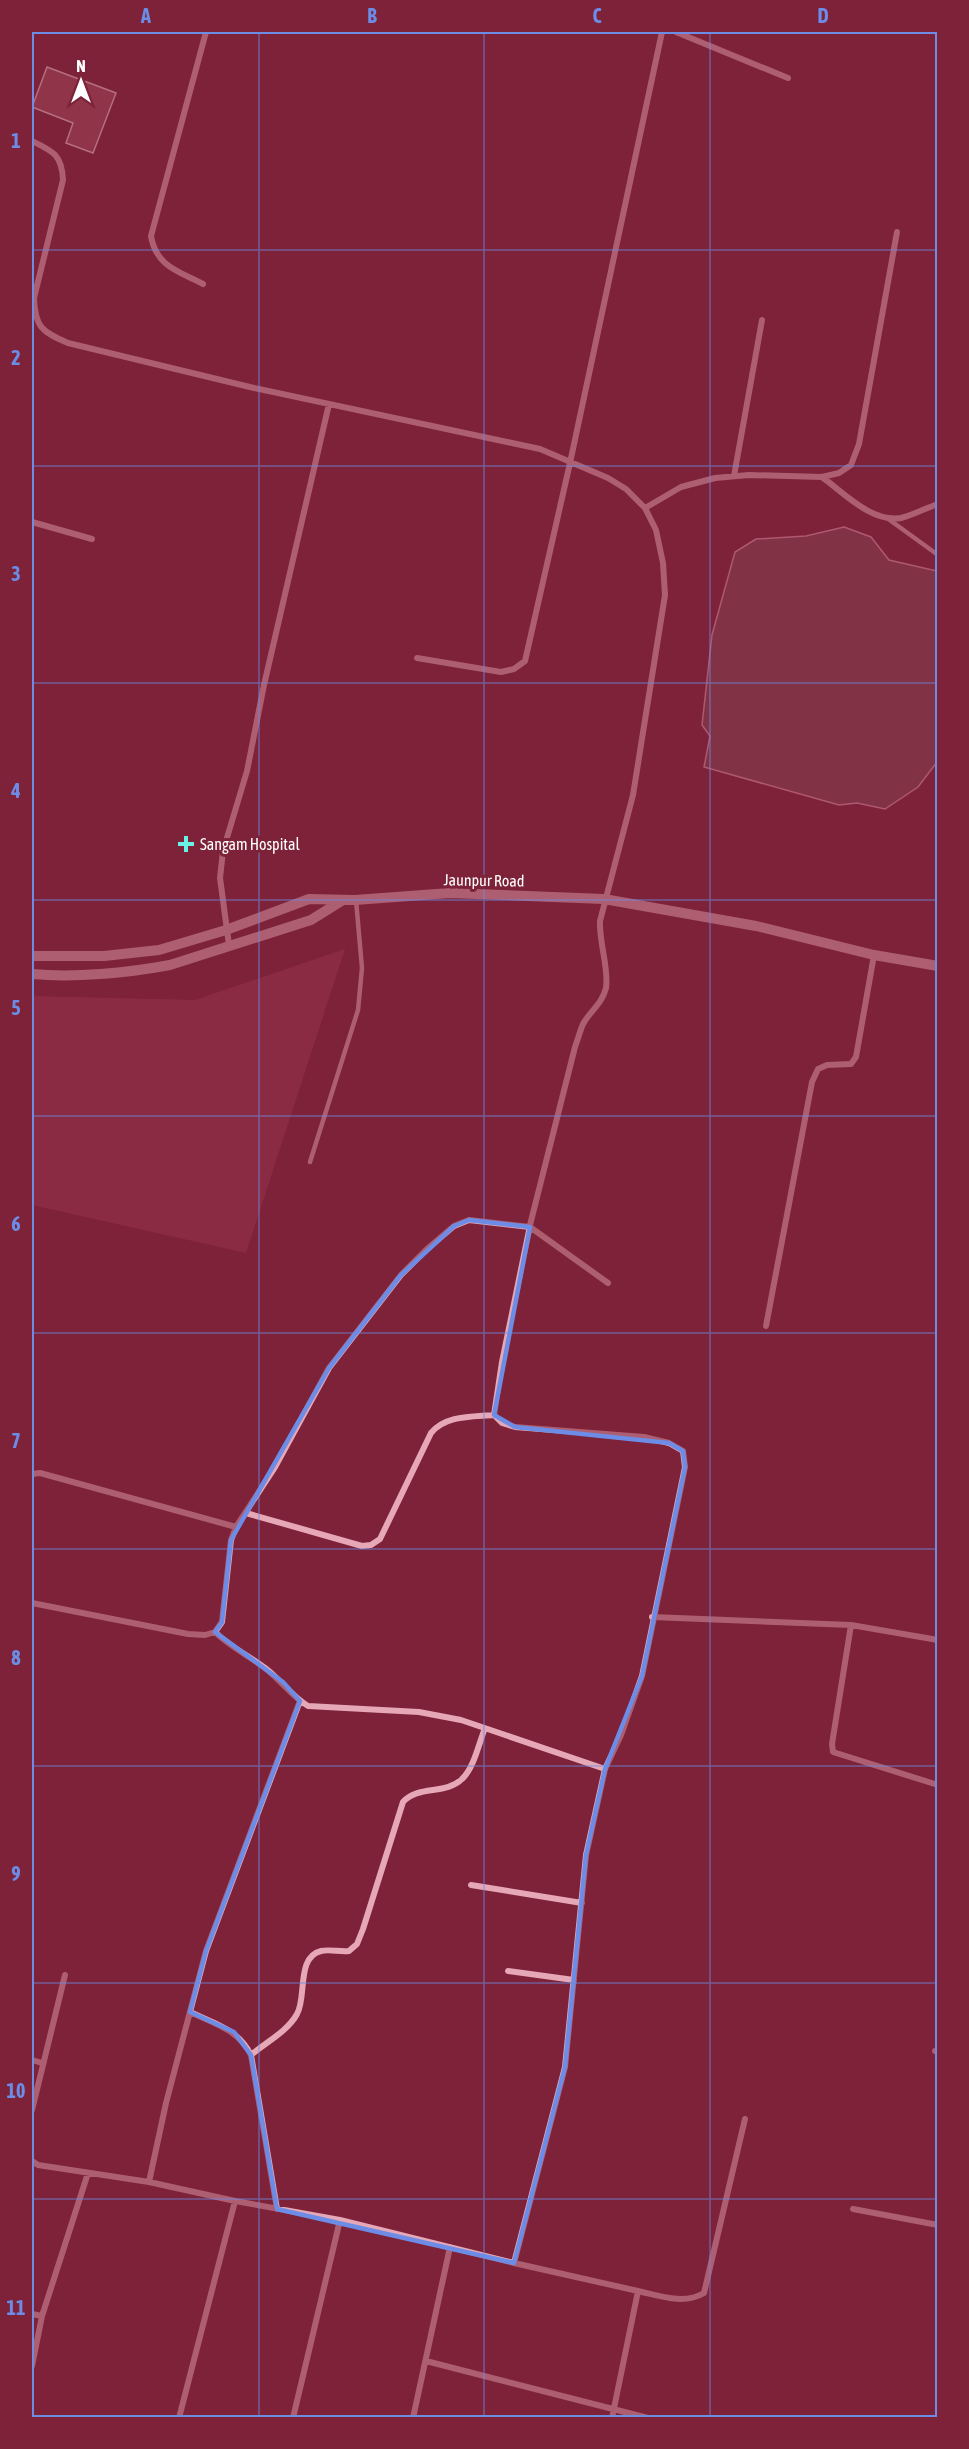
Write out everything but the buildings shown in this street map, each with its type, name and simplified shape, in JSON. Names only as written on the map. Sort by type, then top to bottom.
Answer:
[{"type":"street","points":[[203,284],[164,263],[153,250],[151,236],[206,32]]},
{"type":"street","points":[[417,658],[501,672],[514,669],[525,661],[570,463],[662,32]]},
{"type":"street","points":[[676,32],[788,78]]},
{"type":"street","points":[[32,141],[51,150],[62,164],[63,180],[34,298],[35,317],[46,334],[68,343],[329,404],[540,449],[608,478],[626,489],[645,508],[656,530],[663,563],[664,595],[633,795],[604,899],[599,939],[606,970],[606,987],[601,1003],[584,1023],[575,1047],[530,1227],[502,1362],[494,1415]]},
{"type":"street","points":[[645,508],[681,487],[715,478],[749,475],[822,477],[839,473],[851,465],[859,444],[897,232]]},
{"type":"street","points":[[734,476],[762,320]]},
{"type":"street","points":[[229,945],[220,878],[223,851],[247,771],[264,685],[329,404]]},
{"type":"street","points":[[822,477],[870,512],[887,518],[902,518],[938,504]]},
{"type":"street","points":[[32,522],[92,539]]},
{"type":"street","name":"Jaunpur Road","points":[[32,956],[134,954],[159,950],[226,930],[309,899],[356,900],[450,893],[604,899],[756,926],[874,955],[938,966]]},
{"type":"street","points":[[32,974],[146,970],[170,965],[311,920],[343,900]]},
{"type":"street","points":[[766,1326],[812,1082],[818,1069],[827,1065],[851,1064],[856,1057],[874,955]]},
{"type":"street","points":[[32,1603],[188,1634],[205,1635],[215,1632],[222,1622],[231,1540],[236,1527],[275,1467],[329,1368],[400,1275],[454,1226],[469,1220],[530,1227],[608,1283]]},
{"type":"street","points":[[246,1513],[362,1546],[371,1545],[380,1539],[431,1433],[438,1425],[447,1420],[494,1415]]},
{"type":"street","points":[[494,1415],[502,1423],[515,1427],[644,1437],[669,1443],[683,1451],[685,1467],[636,1693],[605,1769],[586,1855],[565,2067],[514,2264]]},
{"type":"street","points":[[32,1474],[40,1473],[236,1527]]},
{"type":"street","points":[[652,1617],[851,1625],[938,1640]]},
{"type":"street","points":[[851,1625],[832,1744],[833,1752],[938,1785]]},
{"type":"street","points":[[215,1632],[229,1646],[264,1667],[283,1682],[300,1701],[317,1708],[419,1712],[460,1720],[605,1769]]},
{"type":"street","points":[[149,2182],[206,1951],[300,1701]]},
{"type":"street","points":[[251,2055],[297,2015],[302,2001],[306,1967],[311,1956],[321,1951],[349,1951],[357,1944],[403,1802],[410,1794],[461,1781],[485,1728]]},
{"type":"street","points":[[471,1886],[582,1903]]},
{"type":"street","points":[[508,1971],[574,1980]]},
{"type":"street","points":[[32,2110],[64,1976]]},
{"type":"street","points":[[190,2012],[234,2032],[244,2042],[251,2055],[277,2208]]},
{"type":"street","points":[[32,2060],[42,2063]]},
{"type":"street","points":[[32,2161],[38,2165],[149,2182],[235,2201],[340,2220],[514,2264],[638,2291],[693,2300],[704,2293],[745,2119]]},
{"type":"street","points":[[32,2366],[42,2316],[87,2174]]},
{"type":"street","points":[[179,2418],[235,2201]]},
{"type":"street","points":[[853,2209],[938,2225]]},
{"type":"street","points":[[292,2418],[340,2220]]},
{"type":"street","points":[[413,2418],[450,2247]]},
{"type":"street","points":[[612,2418],[638,2291]]},
{"type":"street","points":[[32,2314],[42,2316]]},
{"type":"street","points":[[426,2361],[648,2418]]},
{"type":"lane","points":[[887,518],[938,555]]},
{"type":"lane","points":[[310,1162],[358,1010],[362,968],[356,900]]},
{"type":"highlighted area","points":[[469,1220],[530,1227],[494,1415],[515,1427],[669,1443],[683,1451],[685,1467],[642,1676],[605,1769],[586,1855],[565,2067],[514,2263],[277,2209],[251,2055],[234,2032],[190,2012],[206,1951],[300,1701],[283,1682],[215,1632],[222,1622],[231,1540],[329,1368],[401,1275],[454,1226]]},
{"type":"shaded area","points":[[844,527],[871,537],[889,560],[937,571],[937,762],[918,787],[885,809],[857,803],[839,805],[704,767],[710,736],[702,725],[712,635],[735,552],[756,539],[806,536]]},
{"type":"shaded area","points":[[345,949],[246,1253],[32,1205],[32,996],[195,1000]]},
{"type":"place","name":"Sangam Hospital","points":[[186,844]]}]
